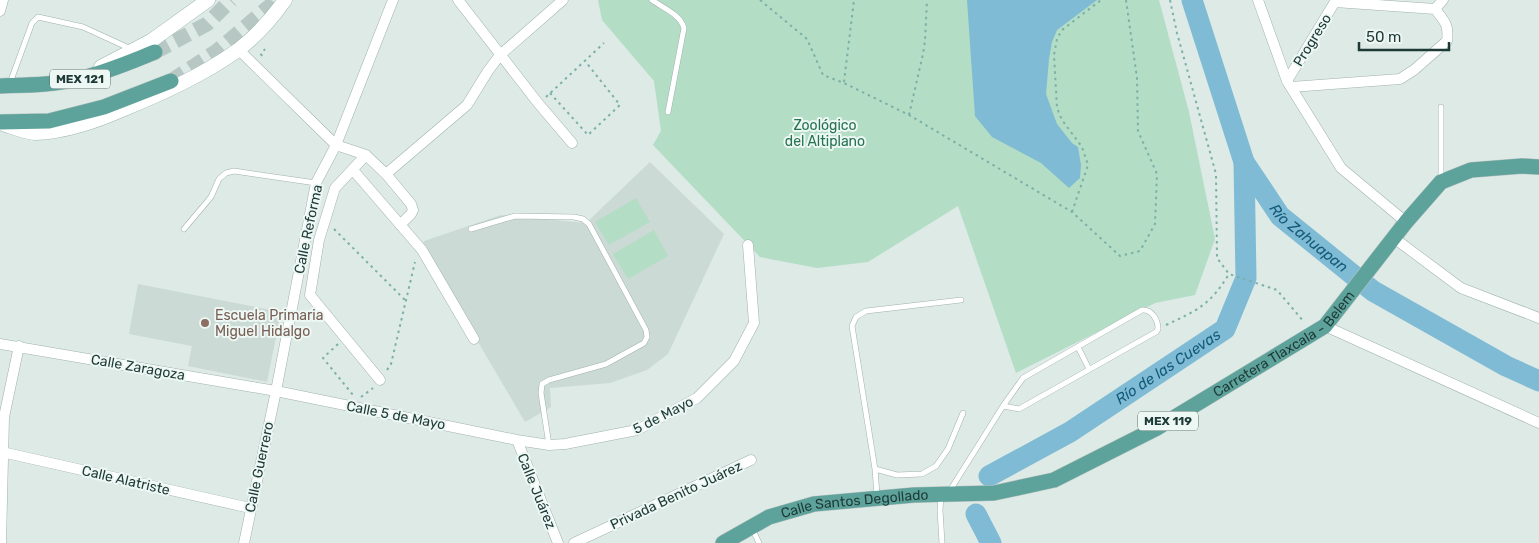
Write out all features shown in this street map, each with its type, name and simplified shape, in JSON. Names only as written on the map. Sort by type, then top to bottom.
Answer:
[{"type":"main road","name":"MEX 121","points":[[5,86],[78,79],[110,70],[137,54],[155,52]]},
{"type":"main road","name":"MEX 121","points":[[0,122],[49,121],[104,107],[171,81]]},
{"type":"main road","name":"Carretera Tlaxcala - Belem","points":[[994,493],[1054,480],[1157,428],[1323,327],[1406,222],[1441,182],[1471,170],[1522,166],[1539,167]]},
{"type":"main road","name":"Calle Santos Degollado","points":[[723,543],[769,518],[814,504],[914,495],[994,493]]},
{"type":"street","points":[[0,11],[3,0]]},
{"type":"street","points":[[0,122],[34,133],[62,130],[100,119],[163,93],[202,72],[238,49],[277,11],[285,0]]},
{"type":"street","name":"Calle Reforma","points":[[276,391],[316,183],[336,145],[392,0]]},
{"type":"street","points":[[458,0],[538,103],[572,143]]},
{"type":"street","points":[[386,174],[467,105],[500,55],[563,0]]},
{"type":"street","points":[[1258,0],[1289,84],[1341,168],[1406,222]]},
{"type":"street","points":[[1435,9],[1443,0]]},
{"type":"street","points":[[1289,84],[1400,79],[1447,41],[1448,30],[1446,22],[1435,9],[1336,1]]},
{"type":"street","name":"Progreso","points":[[1289,84],[1336,1]]},
{"type":"street","points":[[137,54],[200,3]]},
{"type":"street","points":[[238,49],[336,145],[366,155],[386,174],[411,204],[413,210],[400,225]]},
{"type":"street","name":"Calle Reforma","points":[[345,337],[310,295],[319,240],[335,188],[366,155]]},
{"type":"street","points":[[353,170],[422,250],[474,339]]},
{"type":"street","points":[[1391,241],[1460,288],[1539,318]]},
{"type":"street","name":"5 de Mayo","points":[[516,440],[564,444],[637,430],[697,398],[734,362],[754,323],[748,245]]},
{"type":"street","points":[[1323,327],[1539,423]]},
{"type":"street","points":[[345,337],[377,384]]},
{"type":"street","name":"Calle Zaragoza","points":[[0,344],[276,391]]},
{"type":"street","points":[[1,543],[4,417],[19,346]]},
{"type":"street","name":"Calle 5 de Mayo","points":[[276,391],[516,440]]},
{"type":"street","name":"Calle Guerrero","points":[[244,543],[276,391]]},
{"type":"street","name":"Calle Juárez","points":[[516,440],[558,543]]},
{"type":"street","name":"Calle Alatriste","points":[[2,452],[250,508]]},
{"type":"street","name":"Privada Benito Juárez","points":[[574,543],[751,460]]},
{"type":"lane","points":[[652,0],[677,16],[684,28],[668,112]]},
{"type":"lane","points":[[5,86],[32,22],[38,17],[83,26],[137,54]]},
{"type":"lane","points":[[1441,107],[1441,182]]},
{"type":"lane","points":[[184,229],[211,197],[219,179],[234,171],[316,183]]},
{"type":"lane","points":[[471,229],[515,216],[574,217],[582,219],[589,224],[646,330],[647,337],[644,343],[606,364],[549,380],[542,384],[541,393],[549,444]]},
{"type":"lane","points":[[878,498],[852,326],[856,316],[866,311],[961,300]]},
{"type":"lane","points":[[942,543],[940,510],[944,494],[1003,406],[1023,378],[1142,310],[1147,309],[1151,312],[1158,324],[1156,332],[1019,409],[1003,406]]},
{"type":"lane","points":[[1078,347],[1089,369]]},
{"type":"lane","points":[[875,469],[897,475],[922,474],[936,466],[948,449],[964,413]]},
{"type":"lane","points":[[752,527],[759,543]]},
{"type":"path","points":[[760,0],[807,39],[823,75],[844,83],[909,115],[1072,212],[1120,256],[1140,251],[1155,224],[1157,174],[1138,131],[1137,78],[1126,0]]},
{"type":"path","points":[[844,83],[854,0]]},
{"type":"path","points":[[909,115],[925,41],[926,0]]},
{"type":"path","points":[[1072,212],[1088,165],[1082,147],[1062,120],[1057,108],[1054,55],[1062,30],[1101,0]]},
{"type":"path","points":[[1170,0],[1216,174],[1217,258],[1229,274],[1277,290],[1323,327]]},
{"type":"path","points":[[538,103],[604,43]]},
{"type":"path","points":[[264,58],[260,54],[265,49]]},
{"type":"path","points":[[550,93],[588,135],[620,106],[585,61]]},
{"type":"path","points":[[325,220],[406,301]]},
{"type":"path","points":[[345,337],[323,358],[357,400],[377,384],[392,364],[418,247]]},
{"type":"path","points":[[1158,329],[1206,304],[1219,290],[1229,274]]},
{"type":"shaded area","points":[[650,162],[724,234],[668,354],[647,370],[610,383],[550,388],[551,407],[525,422],[423,248],[424,241],[501,215],[586,223]]},
{"type":"shaded area","name":"Escuela Primaria Miguel Hidalgo","points":[[138,284],[281,312],[267,382],[188,366],[192,346],[129,334]]},
{"type":"green space","name":"Zoológico del Altiplano","points":[[598,0],[1159,0],[1189,112],[1215,239],[1195,295],[1155,303],[1016,373],[958,206],[868,262],[817,268],[760,257],[653,145],[661,131],[654,81],[602,20]]},
{"type":"green space","points":[[636,198],[650,222],[609,245],[595,222]]},
{"type":"green space","points":[[654,230],[668,256],[628,279],[613,254]]},
{"type":"water","points":[[967,0],[1097,0],[1057,30],[1052,42],[1049,59],[1046,94],[1057,124],[1072,143],[1078,147],[1081,165],[1080,178],[1069,188],[1041,163],[992,137],[975,116]]},
{"type":"waterway","name":"Río Zahuapan","points":[[1192,0],[1244,162],[1280,216],[1373,291],[1506,366],[1539,381]]},
{"type":"waterway","name":"Río de las Cuevas","points":[[989,476],[1070,432],[1225,329],[1246,278],[1244,162]]},
{"type":"waterway","name":"Río de las Cuevas","points":[[976,514],[991,543]]},
{"type":"tunnel","points":[[155,52],[207,24],[231,0]]},
{"type":"tunnel","points":[[171,81],[217,51],[271,5],[274,0]]},
{"type":"place","name":"Escuela Primaria Miguel Hidalgo","points":[[205,323]]}]
